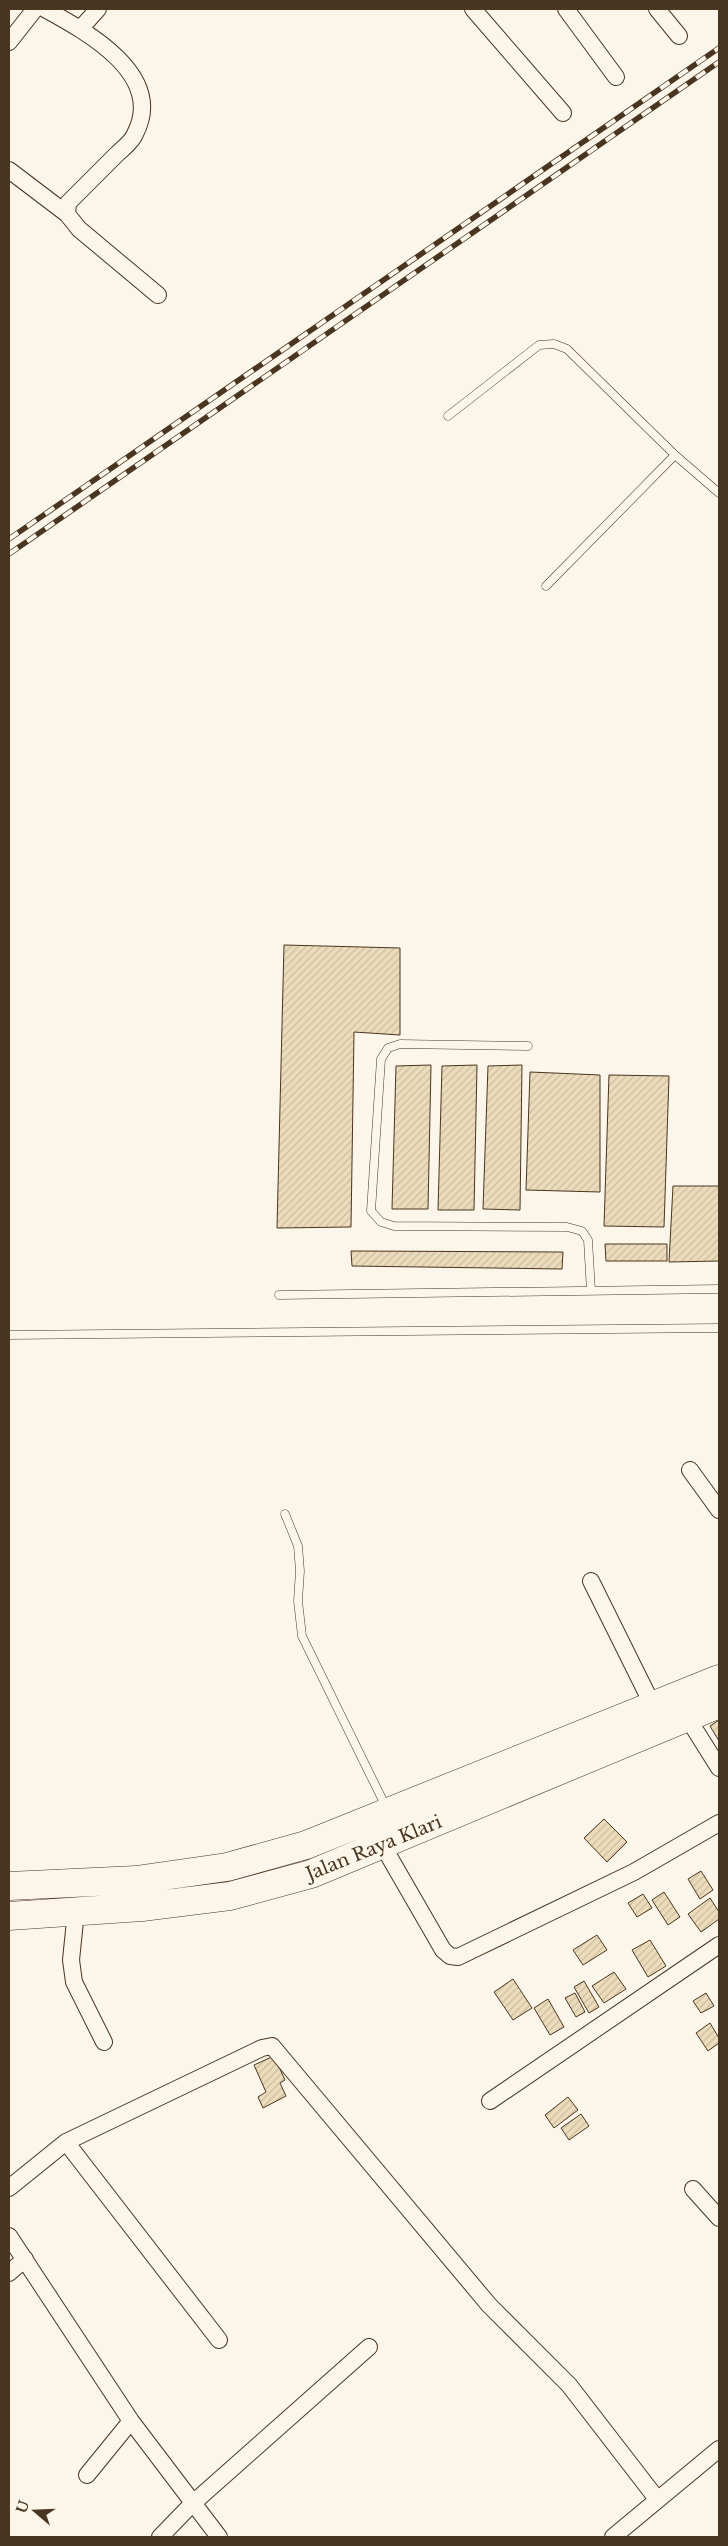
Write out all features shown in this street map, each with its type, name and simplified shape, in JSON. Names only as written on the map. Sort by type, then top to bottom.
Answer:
[{"type":"highway","name":"Jalan Raya Klari","points":[[9,1886],[136,1880],[227,1867],[306,1845],[719,1679]]},
{"type":"highway","name":"Jalan Raya Klari","points":[[9,1916],[142,1907],[230,1896],[311,1874],[383,1846],[719,1704]]},
{"type":"street","points":[[9,42],[36,9]]},
{"type":"street","points":[[45,9],[80,28],[120,58],[141,93],[142,116],[135,136],[68,203],[67,214]]},
{"type":"street","points":[[80,28],[98,9]]},
{"type":"street","points":[[473,9],[563,113]]},
{"type":"street","points":[[566,9],[616,77]]},
{"type":"street","points":[[657,9],[680,36]]},
{"type":"street","points":[[9,170],[67,214],[79,228],[158,295]]},
{"type":"street","points":[[690,1470],[719,1510]]},
{"type":"street","points":[[591,1582],[653,1706]]},
{"type":"street","points":[[687,1717],[719,1768]]},
{"type":"street","points":[[383,1846],[443,1950],[450,1956],[458,1957],[634,1872],[719,1823]]},
{"type":"street","points":[[76,1911],[71,1960],[74,1982],[104,2042]]},
{"type":"street","points":[[490,2101],[719,1945]]},
{"type":"street","points":[[9,2188],[66,2142],[262,2048],[272,2046],[489,2305],[569,2385],[656,2499]]},
{"type":"street","points":[[66,2142],[219,2340]]},
{"type":"street","points":[[692,2189],[719,2218]]},
{"type":"street","points":[[9,2236],[132,2421],[192,2504],[219,2537]]},
{"type":"street","points":[[9,2273],[24,2259]]},
{"type":"street","points":[[160,2537],[192,2504],[370,2347]]},
{"type":"street","points":[[87,2475],[132,2421]]},
{"type":"street","points":[[613,2537],[656,2499],[719,2449]]},
{"type":"lane","points":[[448,416],[539,345],[554,344],[567,349],[676,455],[719,493]]},
{"type":"lane","points":[[546,586],[676,455]]},
{"type":"lane","points":[[528,1046],[400,1044],[388,1048],[382,1059],[371,1211],[381,1222],[394,1226],[567,1228],[582,1231],[588,1240],[591,1291]]},
{"type":"lane","points":[[279,1294],[719,1289]]},
{"type":"lane","points":[[9,1335],[719,1328]]},
{"type":"lane","points":[[285,1514],[298,1546],[300,1571],[298,1601],[302,1636],[389,1813]]},
{"type":"building","points":[[284,945],[400,948],[400,1035],[354,1032],[351,1227],[277,1228]]},
{"type":"building","points":[[431,1065],[428,1209],[392,1209],[396,1066]]},
{"type":"building","points":[[477,1065],[474,1210],[438,1210],[442,1066]]},
{"type":"building","points":[[522,1065],[520,1210],[483,1209],[488,1066]]},
{"type":"building","points":[[530,1072],[600,1075],[600,1192],[526,1190]]},
{"type":"building","points":[[609,1075],[669,1076],[664,1227],[604,1226]]},
{"type":"building","points":[[673,1186],[719,1186],[719,1261],[669,1262]]},
{"type":"building","points":[[605,1244],[667,1244],[667,1261],[606,1261]]},
{"type":"building","points":[[351,1251],[563,1252],[562,1269],[352,1266]]},
{"type":"building","points":[[719,1720],[719,1741],[710,1726]]},
{"type":"building","points":[[604,1819],[627,1842],[607,1862],[584,1838]]},
{"type":"building","points":[[701,1871],[713,1890],[700,1899],[688,1879]]},
{"type":"building","points":[[664,1892],[680,1917],[668,1925],[652,1900]]},
{"type":"building","points":[[643,1894],[652,1908],[637,1917],[628,1903]]},
{"type":"building","points":[[710,1898],[719,1912],[719,1919],[701,1932],[688,1914]]},
{"type":"building","points":[[597,1935],[607,1950],[583,1965],[573,1950]]},
{"type":"building","points":[[650,1940],[666,1966],[648,1977],[632,1950]]},
{"type":"building","points":[[614,1972],[626,1989],[604,2003],[592,1986]]},
{"type":"building","points":[[513,1979],[532,2008],[513,2020],[494,1992]]},
{"type":"building","points":[[584,1981],[599,2007],[589,2013],[574,1987]]},
{"type":"building","points":[[575,1993],[585,2012],[576,2017],[565,1998]]},
{"type":"building","points":[[706,1993],[714,2006],[701,2013],[693,2001]]},
{"type":"building","points":[[548,1999],[564,2027],[550,2035],[534,2008]]},
{"type":"building","points":[[710,2023],[719,2038],[719,2043],[708,2051],[696,2033]]},
{"type":"building","points":[[274,2056],[285,2080],[280,2083],[286,2096],[263,2108],[258,2097],[266,2092],[254,2065]]},
{"type":"building","points":[[568,2097],[578,2110],[554,2128],[545,2115]]},
{"type":"building","points":[[581,2114],[589,2126],[569,2140],[561,2128]]},
{"type":"railway","points":[[9,539],[719,48]]},
{"type":"railway","points":[[9,554],[719,62]]}]
